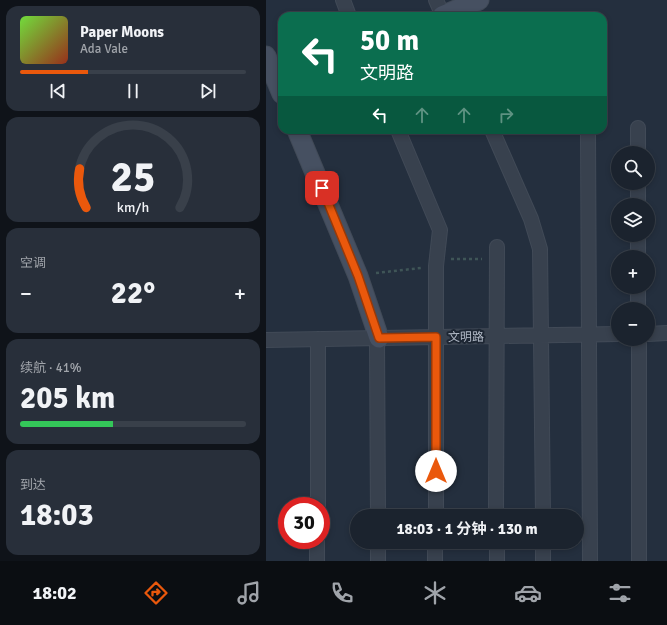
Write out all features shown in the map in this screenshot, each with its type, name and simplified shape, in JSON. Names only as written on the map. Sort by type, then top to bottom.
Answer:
[{"type":"street","points":[[343,0],[348,12]]},
{"type":"street","points":[[436,0],[440,12]]},
{"type":"street","points":[[451,12],[479,0]]},
{"type":"street","points":[[266,56],[277,90]]},
{"type":"street","points":[[638,128],[638,146]]},
{"type":"street","points":[[299,134],[358,276],[378,338],[378,509]]},
{"type":"street","points":[[400,134],[440,230],[436,263],[436,509]]},
{"type":"street","points":[[494,134],[531,219],[540,249],[543,509]]},
{"type":"street","points":[[588,134],[590,561]]},
{"type":"street","points":[[496,509],[497,252]]},
{"type":"street","points":[[655,334],[667,333]]},
{"type":"street","name":"文明路","points":[[266,340],[611,334]]},
{"type":"street","points":[[318,339],[318,497]]},
{"type":"street","points":[[638,346],[639,561]]},
{"type":"street","points":[[317,549],[317,561]]},
{"type":"street","points":[[378,549],[378,561]]},
{"type":"street","points":[[435,549],[435,561]]},
{"type":"street","points":[[496,549],[496,561]]},
{"type":"street","points":[[543,549],[543,561]]},
{"type":"path","points":[[358,276],[497,252]]},
{"type":"route","points":[[322,188],[358,276],[379,338],[436,337],[436,471]]}]
